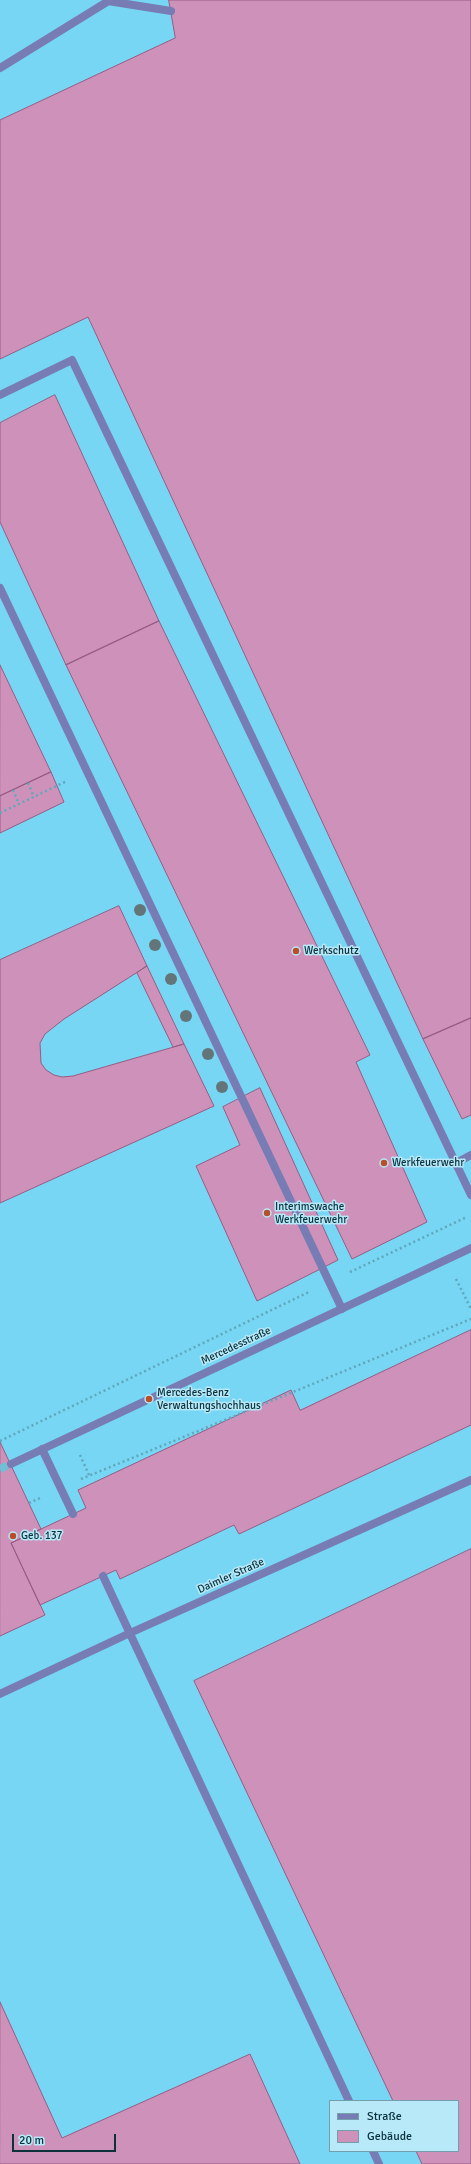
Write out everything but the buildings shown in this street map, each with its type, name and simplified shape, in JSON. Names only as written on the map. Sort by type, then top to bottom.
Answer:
[{"type":"street","points":[[0,68],[109,1],[171,12]]},
{"type":"street","points":[[0,395],[72,360],[471,1195]]},
{"type":"street","points":[[0,588],[342,1309]]},
{"type":"street","points":[[456,1163],[471,1155]]},
{"type":"street","name":"Mercedesstraße","points":[[11,1464],[471,1248]]},
{"type":"street","points":[[42,1449],[73,1514]]},
{"type":"street","name":"Daimler Straße","points":[[0,1694],[130,1633],[471,1480]]},
{"type":"street","points":[[103,1576],[349,2100]]},
{"type":"street","points":[[373,2152],[379,2164]]},
{"type":"path","points":[[0,813],[87,772]]},
{"type":"path","points":[[28,783],[34,797]]},
{"type":"path","points":[[13,790],[19,804]]},
{"type":"path","points":[[0,1441],[471,1215]]},
{"type":"path","points":[[89,1475],[471,1319]]},
{"type":"shaded area","points":[[0,0],[471,0],[471,2164],[0,2164]]},
{"type":"tunnel","points":[[0,1469],[11,1464]]},
{"type":"place","name":"Werkschutz","points":[[296,951]]},
{"type":"place","name":"Werkfeuerwehr","points":[[384,1163]]},
{"type":"place","name":"Interimswache Werkfeuerwehr","points":[[267,1213]]},
{"type":"place","name":"Mercedes-Benz Verwaltungshochhaus","points":[[149,1399]]},
{"type":"place","name":"Geb. 137","points":[[13,1536]]}]
